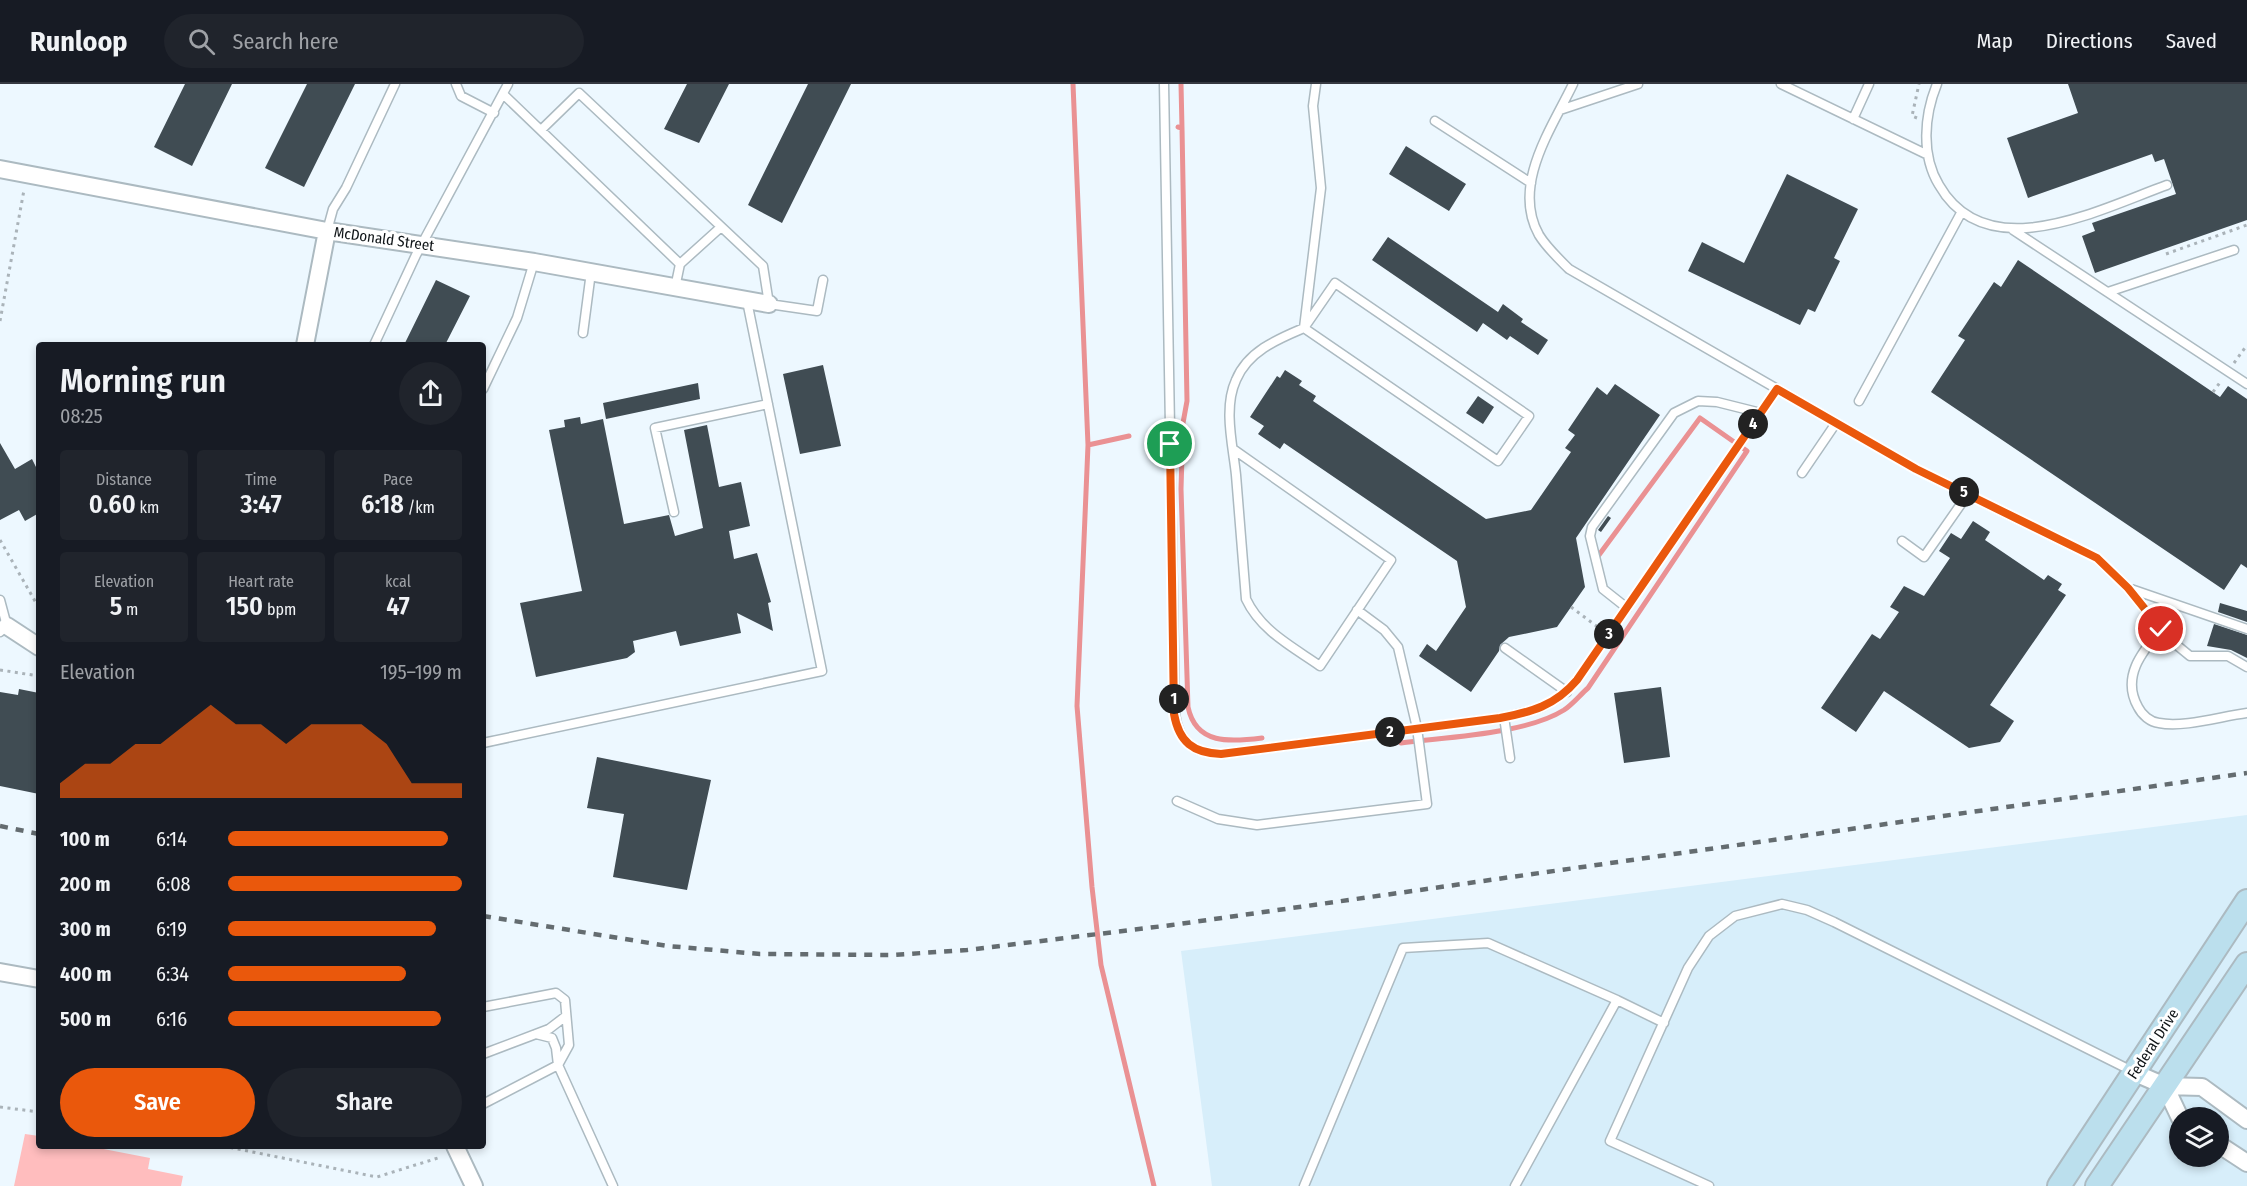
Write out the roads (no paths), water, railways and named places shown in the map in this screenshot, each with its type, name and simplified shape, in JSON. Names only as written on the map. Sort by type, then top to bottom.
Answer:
[{"type":"main road","name":"Federal Drive","points":[[2058,1186],[2247,901]]},
{"type":"main road","points":[[2097,1186],[2247,964]]},
{"type":"street","name":"McDonald Street","points":[[0,169],[327,231],[422,243],[769,304]]},
{"type":"street","points":[[306,342],[327,231]]},
{"type":"street","points":[[3,629],[36,646]]},
{"type":"street","points":[[0,972],[36,978]]},
{"type":"street","points":[[2135,1073],[2165,1086],[2202,1087],[2247,1120]]},
{"type":"street","points":[[2165,1086],[2175,1107]]},
{"type":"street","points":[[450,1151],[474,1186]]},
{"type":"street","points":[[2229,1151],[2247,1163]]},
{"type":"lane","points":[[327,231],[333,209],[346,188],[395,84]]},
{"type":"lane","points":[[456,84],[460,96],[494,113]]},
{"type":"lane","points":[[375,342],[422,243],[508,84]]},
{"type":"lane","points":[[1164,84],[1176,725],[1186,743],[1194,750],[1221,754],[1504,717],[1541,708],[1558,700],[1567,692],[1627,608],[1777,389]]},
{"type":"lane","points":[[1304,328],[1321,188],[1313,106],[1316,84]]},
{"type":"lane","points":[[1573,84],[1533,167],[1529,200],[1538,232],[1547,247],[1569,269],[1916,469],[2097,558],[2128,588],[2178,648],[2190,656],[2228,656],[2247,668]]},
{"type":"lane","points":[[1560,110],[1638,84]]},
{"type":"lane","points":[[1781,84],[1928,155]]},
{"type":"lane","points":[[1853,119],[1869,84]]},
{"type":"lane","points":[[1937,84],[1927,121],[1928,155],[1936,180],[1946,199],[1961,213],[1979,221],[2010,228],[2046,227],[2167,185]]},
{"type":"lane","points":[[541,130],[579,93],[763,266],[769,304],[817,311],[823,280]]},
{"type":"lane","points":[[503,94],[680,264]]},
{"type":"lane","points":[[1435,121],[1531,183]]},
{"type":"lane","points":[[1859,401],[1961,213]]},
{"type":"lane","points":[[675,288],[680,264],[721,227]]},
{"type":"lane","points":[[2010,228],[2243,377],[2247,384]]},
{"type":"lane","points":[[2108,292],[2234,250]]},
{"type":"lane","points":[[486,382],[517,318],[534,262]]},
{"type":"lane","points":[[583,333],[591,272]]},
{"type":"lane","points":[[1233,449],[1391,560],[1320,666],[1254,616],[1246,599],[1233,449],[1230,404],[1236,379],[1253,355],[1274,341],[1304,328],[1335,283],[1529,416],[1498,461],[1304,328]]},
{"type":"lane","points":[[486,742],[822,671],[747,301]]},
{"type":"lane","points":[[1627,608],[1603,589],[1590,536],[1592,527],[1674,413],[1698,401],[1718,402],[1761,413]]},
{"type":"lane","points":[[674,512],[655,428],[768,404]]},
{"type":"lane","points":[[1802,473],[1836,423]]},
{"type":"lane","points":[[1902,541],[1924,557],[1968,494]]},
{"type":"lane","points":[[2128,588],[2247,629]]},
{"type":"lane","points":[[0,600],[3,629]]},
{"type":"lane","points":[[1177,801],[1218,819],[1257,825],[1427,804],[1417,728],[1398,647],[1384,630],[1357,610]]},
{"type":"lane","points":[[2161,629],[2142,651],[2131,680],[2132,695],[2146,718],[2157,723],[2170,724],[2247,713]]},
{"type":"lane","points":[[1505,648],[1567,692]]},
{"type":"lane","points":[[1504,717],[1510,758]]},
{"type":"lane","points":[[1709,1186],[1610,1141],[1688,968],[1709,936],[1735,916],[1782,904],[1807,910],[2135,1073]]},
{"type":"lane","points":[[1304,1186],[1403,948],[1488,943],[1664,1023]]},
{"type":"lane","points":[[486,1006],[556,993],[565,1000],[569,1045],[558,1065],[486,1102]]},
{"type":"lane","points":[[1515,1186],[1617,1000]]},
{"type":"lane","points":[[486,1053],[557,1025],[566,1016]]},
{"type":"lane","points":[[536,1034],[552,1038],[558,1065],[613,1186]]},
{"type":"waterway","points":[[1073,84],[1088,445],[1077,706],[1101,965],[1154,1186]]},
{"type":"waterway","points":[[1178,127],[1182,128],[1181,84]]},
{"type":"waterway","points":[[1182,128],[1187,401],[1183,423],[1181,489],[1188,707],[1192,719],[1206,735],[1227,740],[1262,738]]},
{"type":"waterway","points":[[1401,743],[1508,729],[1548,718],[1570,705],[1588,688],[1747,451],[1700,418],[1596,559]]},
{"type":"waterway","points":[[1088,445],[1129,436]]},
{"type":"railway","points":[[486,916],[668,946],[760,954],[892,955],[967,950],[1172,925],[2247,773]]},
{"type":"railway","points":[[0,826],[36,833]]}]
